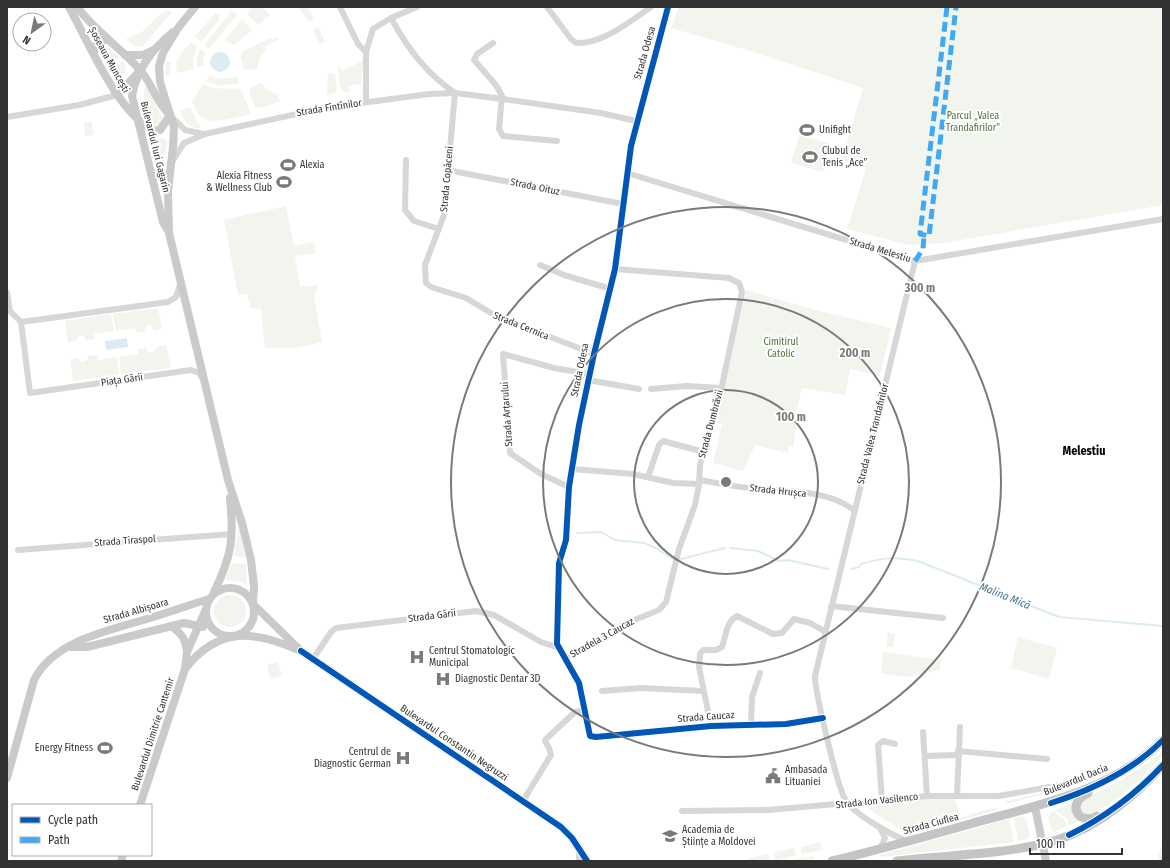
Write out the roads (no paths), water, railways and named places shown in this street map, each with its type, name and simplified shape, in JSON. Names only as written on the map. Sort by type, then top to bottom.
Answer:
[{"type":"highway","name":"Bulevardul Dacia","points":[[1035,807],[1061,800],[1099,784],[1128,768],[1156,748],[1163,740]]},
{"type":"highway","points":[[1131,797],[1127,796],[1108,810],[1090,820],[1078,815],[1076,809],[1078,799],[1129,772],[1151,755],[1156,748]]},
{"type":"highway","points":[[898,861],[1043,844],[1087,826],[1131,797],[1163,765]]},
{"type":"highway","name":"Strada Ciuflea","points":[[832,861],[1035,807]]},
{"type":"main road","name":"Șoseaua Muncești","points":[[69,7],[117,95],[136,119]]},
{"type":"main road","name":"Șoseaua Muncești","points":[[77,7],[107,39],[140,70]]},
{"type":"main road","points":[[136,119],[150,129],[157,131],[163,127],[170,115],[160,82],[159,66],[163,53],[178,28],[195,7]]},
{"type":"main road","points":[[117,95],[140,70],[154,50],[178,28]]},
{"type":"main road","points":[[94,53],[95,46],[107,39]]},
{"type":"main road","points":[[125,55],[143,55],[154,50]]},
{"type":"main road","name":"Bulevardul Iuri Gagarin","points":[[140,70],[152,87],[160,104],[170,115],[174,135],[167,200],[169,233],[228,480],[242,523],[253,571],[253,604]]},
{"type":"main road","name":"Bulevardul Iuri Gagarin","points":[[140,70],[132,96],[136,119],[147,151],[163,222],[169,233]]},
{"type":"main road","name":"Bulevardul Iuri Gagarin","points":[[211,596],[229,558],[232,534],[228,480]]},
{"type":"main road","points":[[71,646],[87,647],[184,623],[213,629],[221,634],[236,635],[244,631],[250,624],[254,615],[253,604],[246,594],[234,588],[225,588],[211,596],[206,609],[207,621],[213,629]]},
{"type":"main road","name":"Strada Albișoara","points":[[7,778],[36,676],[50,659],[89,635],[150,618],[211,596]]},
{"type":"main road","name":"Bulevardul Constantin Negruzzi","points":[[253,604],[301,651],[561,827],[580,848],[587,861]]},
{"type":"main road","name":"Bulevardul Dimitrie Cantemir","points":[[140,804],[185,669],[187,652],[206,609]]},
{"type":"main road","points":[[171,626],[182,634],[187,652]]},
{"type":"main road","name":"Bulevardul Constantin Negruzzi","points":[[236,635],[268,638],[301,651]]},
{"type":"main road","name":"Bulevardul Dimitrie Cantemir","points":[[185,669],[201,650],[218,641],[236,635]]},
{"type":"main road","points":[[1035,807],[1046,861]]},
{"type":"street","points":[[340,7],[358,44],[366,52]]},
{"type":"street","points":[[366,102],[366,52],[373,29],[391,18],[417,7]]},
{"type":"street","points":[[547,7],[571,39],[576,43],[601,38],[651,7]]},
{"type":"street","name":"Strada Odesa","points":[[590,736],[579,683],[559,648],[556,633],[559,563],[566,540],[569,487],[589,377],[615,269],[627,173],[636,121],[668,7]]},
{"type":"street","points":[[391,18],[410,51],[436,78],[455,93]]},
{"type":"street","points":[[492,43],[476,54],[474,60],[496,86],[502,99],[499,129],[501,134],[503,136],[556,141]]},
{"type":"street","name":"Strada Fîntînilor","points":[[171,165],[181,146],[205,134],[312,110],[429,94],[455,93],[502,99],[601,113],[636,121]]},
{"type":"street","name":"Strada Copăceni","points":[[428,285],[425,278],[425,265],[444,214],[455,93]]},
{"type":"street","points":[[7,117],[79,105],[117,95]]},
{"type":"street","name":"Strada Fîntînilor","points":[[170,115],[185,130],[205,134]]},
{"type":"street","points":[[406,160],[405,210],[414,221],[439,228]]},
{"type":"street","name":"Strada Oituz","points":[[447,170],[623,204]]},
{"type":"street","name":"Strada Melestiu","points":[[627,173],[914,261],[1163,219]]},
{"type":"street","name":"Strada Valea Trandafirilor","points":[[848,804],[841,791],[823,718],[815,676],[914,261]]},
{"type":"street","points":[[540,264],[576,279],[611,289]]},
{"type":"street","name":"Strada Dumbrăvii","points":[[615,269],[729,278],[740,282],[742,292],[712,429],[700,464],[700,482],[693,514],[682,539],[676,564]]},
{"type":"street","points":[[7,292],[10,311],[21,322],[168,302],[176,298],[179,293],[180,280]]},
{"type":"street","name":"Strada Cernica","points":[[428,285],[466,298],[501,319],[594,354]]},
{"type":"street","name":"Piața Gării","points":[[21,322],[30,393],[191,370],[199,373],[205,385]]},
{"type":"street","name":"Strada Arțarului","points":[[569,487],[541,474],[510,453],[503,354],[589,377]]},
{"type":"street","points":[[589,377],[639,389]]},
{"type":"street","points":[[651,389],[687,386],[721,388]]},
{"type":"street","points":[[648,477],[659,445],[663,441],[704,452]]},
{"type":"street","name":"Strada Hrușca","points":[[572,469],[648,477],[673,483],[700,482],[798,492],[839,501],[854,510]]},
{"type":"street","name":"Strada Tiraspol","points":[[18,550],[232,534]]},
{"type":"street","name":"Stradela 3 Caucaz","points":[[566,658],[605,638],[622,625],[659,610],[669,595],[676,564]]},
{"type":"street","points":[[831,606],[943,618]]},
{"type":"street","name":"Strada Gării","points":[[313,659],[331,632],[336,628],[476,611],[494,615],[542,642],[559,648]]},
{"type":"street","points":[[711,726],[699,667],[701,652],[721,648],[728,627],[734,618],[737,616],[747,620],[773,634],[782,633],[794,619],[810,623],[826,632]]},
{"type":"street","points":[[751,724],[752,697],[760,673]]},
{"type":"street","points":[[602,691],[641,688],[703,691]]},
{"type":"street","points":[[523,801],[551,755],[545,742],[546,739],[575,712],[585,710]]},
{"type":"street","name":"Strada Caucaz","points":[[590,736],[596,737],[711,726],[786,724],[823,718]]},
{"type":"street","points":[[957,795],[960,727]]},
{"type":"street","points":[[923,732],[927,796]]},
{"type":"street","points":[[882,800],[878,745],[883,741],[895,744]]},
{"type":"street","points":[[925,756],[958,753],[1047,759]]},
{"type":"street","name":"Strada Ion Vasilenco","points":[[682,811],[768,810],[927,796],[999,796],[1072,783]]},
{"type":"street","points":[[848,804],[879,827],[909,841]]},
{"type":"street","points":[[879,827],[884,838],[880,849]]},
{"type":"street","points":[[579,861],[580,848]]},
{"type":"waterway","name":"Malina Mică","points":[[577,533],[601,532],[615,540],[644,543],[656,548],[673,559]]},
{"type":"waterway","name":"Malina Mică","points":[[681,559],[725,548]]},
{"type":"waterway","name":"Malina Mică","points":[[730,548],[758,551],[779,561],[788,560],[828,569]]},
{"type":"waterway","name":"Malina Mică","points":[[851,569],[859,567],[861,564],[883,559],[896,558],[918,561],[1059,617],[1163,626]]},
{"type":"place","name":"Unifight","points":[[807,130]]},
{"type":"place","name":"Clubul de Tenis „Ace”","points":[[810,157]]},
{"type":"place","name":"Alexia","points":[[288,165]]},
{"type":"place","name":"Alexia Fitness & Wellness Club","points":[[284,182]]},
{"type":"place","name":"Centrul Stomatologic Municipal","points":[[417,657]]},
{"type":"place","name":"Diagnostic Dentar 3D","points":[[443,679]]},
{"type":"place","name":"Energy Fitness","points":[[105,748]]},
{"type":"place","name":"Centrul de Diagnostic German","points":[[403,758]]},
{"type":"place","name":"Ambasada Lituaniei","points":[[773,776]]},
{"type":"place","name":"Academia de Științe a Moldovei","points":[[670,836]]},
{"type":"district","name":"Melestiu","points":[[1084,451]]},
{"type":"park label","name":"Parcul „Valea Trandafirilor”","points":[[973,122]]},
{"type":"park label","name":"Cimitirul Catolic","points":[[781,348]]}]
